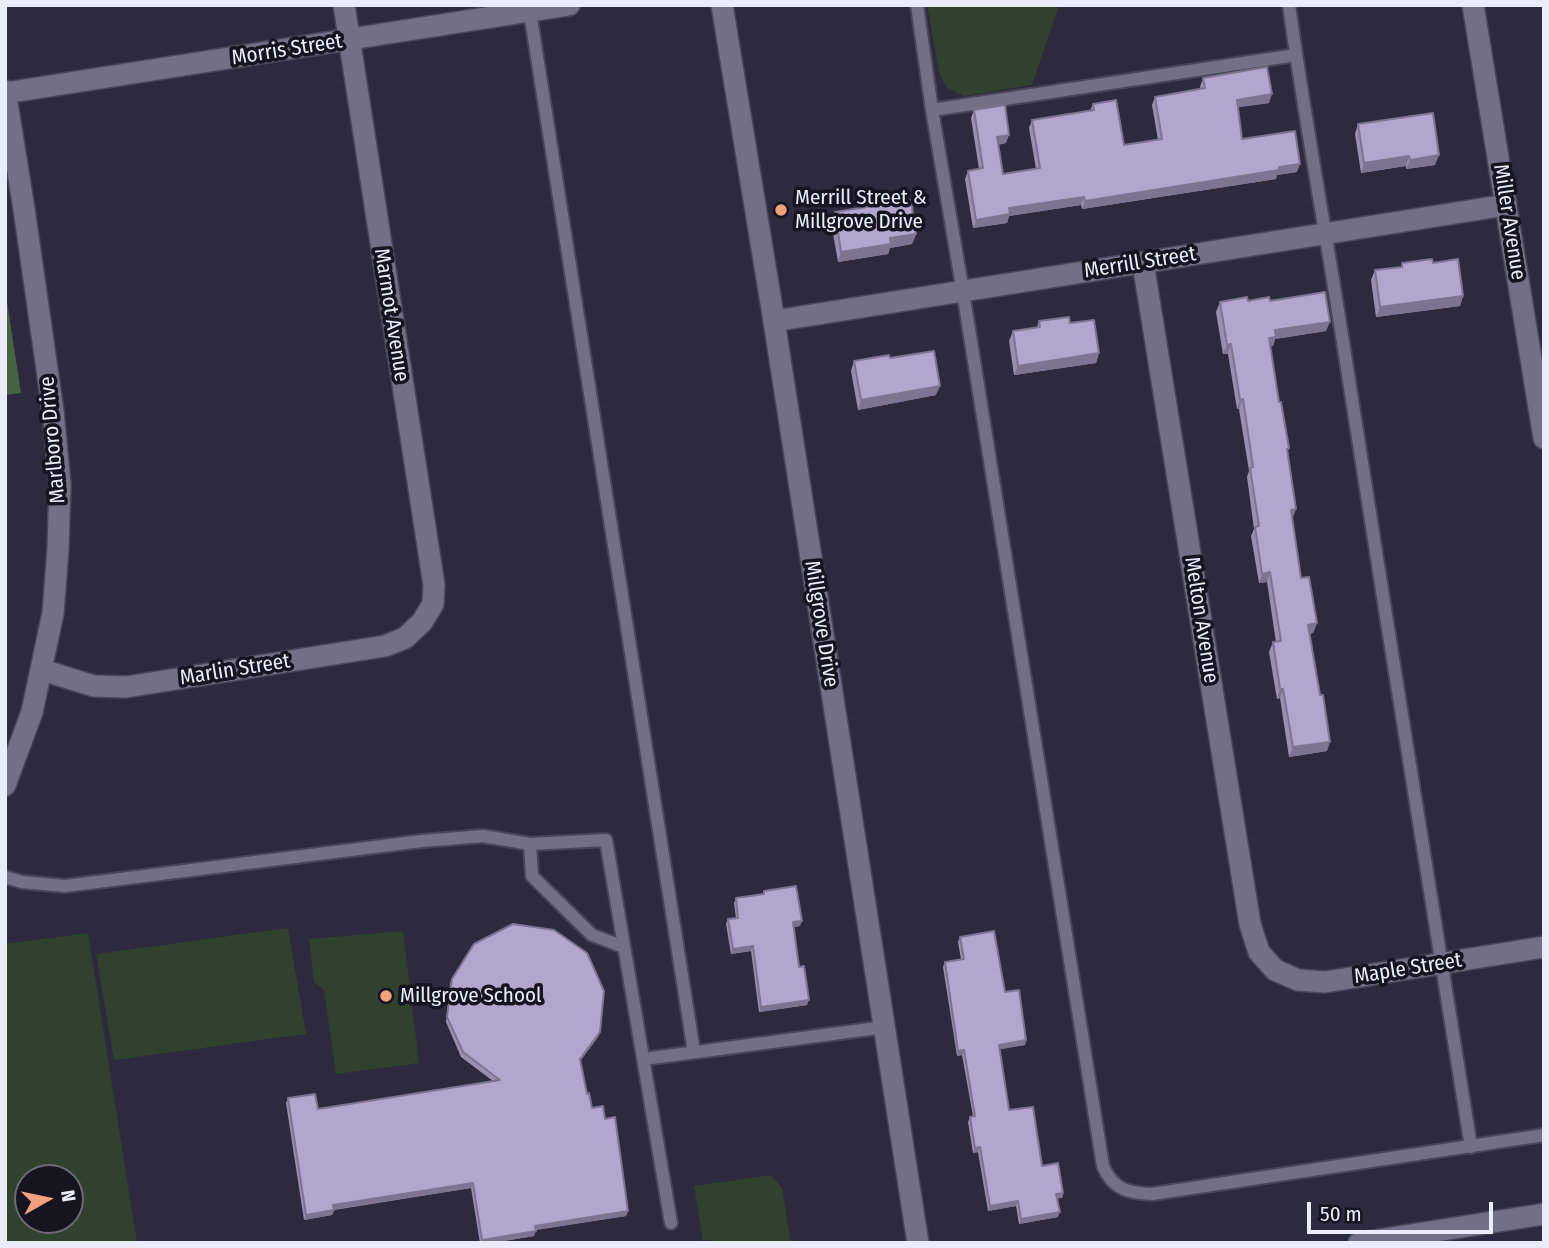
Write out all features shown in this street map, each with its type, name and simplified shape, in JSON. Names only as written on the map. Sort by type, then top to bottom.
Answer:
[{"type":"street","name":"Marmot Avenue","points":[[344,5],[434,585],[433,604],[422,622]]},
{"type":"street","name":"Morris Street","points":[[5,92],[348,40],[529,8],[569,5]]},
{"type":"street","name":"Millgrove Drive","points":[[722,5],[918,1243]]},
{"type":"street","name":"Miller Avenue","points":[[1473,5],[1544,438]]},
{"type":"street","name":"Marlboro Drive","points":[[5,92],[53,411],[60,484],[53,613],[32,712],[5,785]]},
{"type":"street","name":"Merrill Street","points":[[774,321],[1506,205]]},
{"type":"street","name":"Melton Avenue","points":[[1143,263],[1250,924],[1259,952],[1275,970]]},
{"type":"street","name":"Marlin Street","points":[[42,670],[94,687],[126,687],[385,646],[405,638],[422,622]]},
{"type":"street","name":"Maple Street","points":[[1275,970],[1298,980],[1325,982],[1544,947]]},
{"type":"street","points":[[1359,1243],[1544,1214]]},
{"type":"lane","points":[[917,5],[1099,1139],[1108,1177],[1119,1188],[1152,1194],[1544,1135]]},
{"type":"lane","points":[[1289,5],[1471,1147]]},
{"type":"lane","points":[[529,8],[694,1052]]},
{"type":"lane","points":[[932,110],[1296,55]]},
{"type":"lane","points":[[5,877],[22,882],[65,886],[422,841],[483,836],[530,844],[606,840],[671,1223]]},
{"type":"lane","points":[[530,844],[532,876],[592,935],[624,947]]},
{"type":"lane","points":[[644,1059],[885,1027]]},
{"type":"green space","points":[[927,5],[1059,5],[1032,85],[964,96],[946,87],[939,72]]},
{"type":"green space","points":[[5,288],[21,393],[5,395]]},
{"type":"green space","points":[[288,928],[306,1034],[114,1060],[96,954]]},
{"type":"green space","points":[[403,931],[419,1063],[336,1074],[324,990],[314,982],[309,939]]},
{"type":"green space","points":[[88,933],[137,1243],[5,1243],[5,944]]},
{"type":"green space","points":[[771,1175],[782,1188],[791,1243],[711,1243],[710,1239],[703,1241],[694,1186]]},
{"type":"building","points":[[1267,67],[1272,94],[1237,100],[1242,139],[1295,131],[1300,164],[1279,167],[1279,170],[1085,201],[1084,197],[1009,208],[1010,214],[976,220],[968,171],[983,168],[974,110],[1005,105],[1009,135],[997,137],[1003,174],[1040,168],[1032,120],[1094,110],[1093,104],[1116,100],[1124,145],[1162,139],[1155,97],[1205,88],[1203,78]]},
{"type":"building","points":[[1433,113],[1439,155],[1410,160],[1409,156],[1364,163],[1358,124]]},
{"type":"building","points":[[911,200],[916,234],[890,238],[891,244],[841,252],[835,212]]},
{"type":"building","points":[[1432,259],[1433,263],[1458,259],[1463,296],[1380,307],[1375,270],[1402,267],[1402,263]]},
{"type":"building","points":[[1325,292],[1330,322],[1275,330],[1276,337],[1269,338],[1289,448],[1287,449],[1296,509],[1291,510],[1301,578],[1309,577],[1317,623],[1308,625],[1330,742],[1293,747],[1273,642],[1281,641],[1270,572],[1262,574],[1255,527],[1259,526],[1243,399],[1240,400],[1231,344],[1227,345],[1220,302],[1247,297],[1248,301],[1269,297],[1270,301]]},
{"type":"building","points":[[1069,317],[1070,323],[1094,320],[1099,353],[1018,366],[1013,331],[1040,327],[1039,321]]},
{"type":"building","points":[[934,351],[940,386],[861,400],[854,361]]},
{"type":"building","points":[[796,886],[802,921],[793,922],[799,967],[804,966],[809,1000],[761,1007],[753,946],[733,949],[728,919],[738,918],[736,898]]},
{"type":"building","points":[[513,924],[554,930],[587,953],[604,991],[600,1032],[580,1059],[592,1108],[603,1106],[605,1119],[615,1117],[628,1211],[535,1226],[536,1231],[482,1240],[473,1183],[333,1205],[334,1210],[306,1215],[288,1098],[315,1094],[318,1109],[500,1080],[463,1052],[447,1017],[452,979],[474,944]]},
{"type":"building","points":[[994,931],[1005,992],[1019,990],[1026,1040],[999,1045],[1009,1110],[1033,1107],[1042,1166],[1058,1163],[1063,1193],[1056,1194],[1060,1212],[1021,1219],[1018,1201],[990,1206],[980,1147],[975,1148],[970,1117],[975,1116],[964,1050],[958,1051],[945,962],[964,959],[960,937]]},
{"type":"place","name":"Merrill Street & Millgrove Drive","points":[[781,210]]},
{"type":"place","name":"Millgrove School","points":[[386,996]]}]
